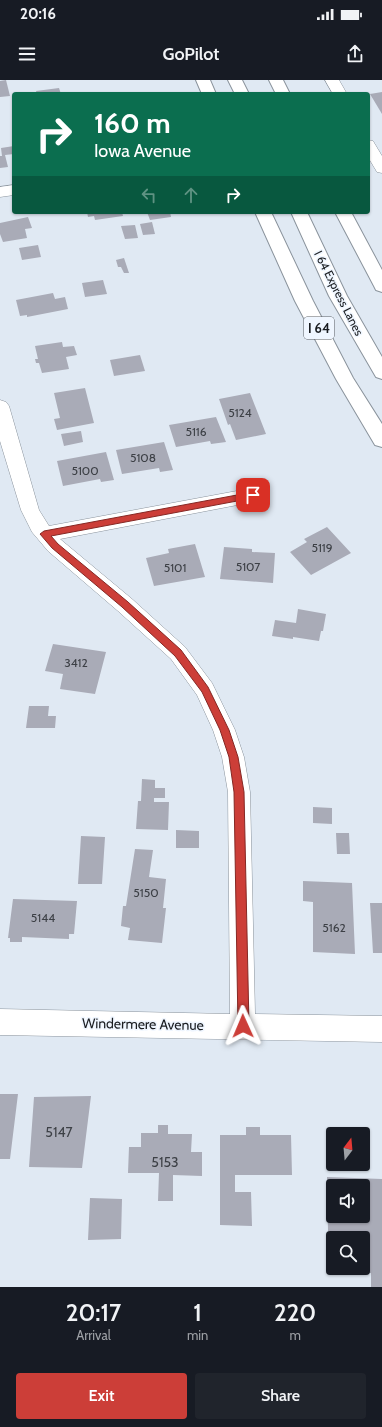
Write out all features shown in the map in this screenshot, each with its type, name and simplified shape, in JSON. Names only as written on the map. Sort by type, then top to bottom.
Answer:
[{"type":"highway","points":[[203,80],[208,92]]},
{"type":"highway","points":[[235,80],[241,92]]},
{"type":"highway","points":[[276,80],[282,92]]},
{"type":"highway","name":"I 64","points":[[264,214],[304,301],[345,379],[382,440]]},
{"type":"highway","name":"I 64 Express Lanes","points":[[300,214],[338,296],[382,373]]},
{"type":"highway","points":[[344,214],[382,286]]},
{"type":"street","points":[[332,80],[339,92]]},
{"type":"street","points":[[370,140],[382,138]]},
{"type":"street","points":[[370,148],[382,169]]},
{"type":"street","points":[[0,192],[12,190]]},
{"type":"street","points":[[0,406],[30,510],[44,534],[55,546],[125,605],[178,653],[205,689],[224,730],[233,757],[239,792],[243,1026]]},
{"type":"street","points":[[44,534],[253,495]]},
{"type":"street","name":"Windermere Avenue","points":[[0,1022],[382,1029]]},
{"type":"building","points":[[6,80],[10,96],[0,97],[0,81]]},
{"type":"building","points":[[59,88],[60,92],[36,92]]},
{"type":"building","points":[[382,92],[382,114],[370,94]]},
{"type":"building","points":[[12,146],[12,154],[5,155],[8,167],[0,168],[0,156],[2,156],[1,148]]},
{"type":"building","points":[[87,214],[122,214],[123,216],[95,220],[94,216],[88,217]]},
{"type":"building","points":[[148,214],[170,214],[171,217],[150,220]]},
{"type":"building","points":[[28,217],[32,228],[25,229],[27,238],[3,242],[0,234],[0,223]]},
{"type":"building","points":[[152,222],[155,234],[143,235],[140,224]]},
{"type":"building","points":[[135,225],[138,238],[125,239],[121,226]]},
{"type":"building","points":[[38,245],[41,257],[22,260],[19,248]]},
{"type":"building","points":[[124,258],[129,273],[124,273],[121,267],[118,267],[116,260]]},
{"type":"building","points":[[103,280],[107,294],[85,297],[82,283]]},
{"type":"building","points":[[53,293],[55,299],[65,297],[68,309],[27,317],[27,315],[20,316],[16,300]]},
{"type":"building","points":[[62,342],[63,347],[74,346],[77,355],[66,357],[69,369],[42,373],[39,363],[36,363],[35,359],[38,359],[35,346]]},
{"type":"building","points":[[140,355],[145,371],[114,376],[110,360]]},
{"type":"building","points":[[85,388],[94,423],[57,430],[54,419],[60,418],[54,393]]},
{"type":"building","points":[[250,393],[266,434],[236,440],[230,424],[228,425],[219,399]]},
{"type":"building","points":[[216,417],[226,442],[211,444],[210,441],[176,447],[169,425]]},
{"type":"building","points":[[81,431],[83,442],[64,446],[61,434]]},
{"type":"building","points":[[164,442],[173,470],[160,472],[159,468],[122,474],[116,450]]},
{"type":"building","points":[[106,452],[114,480],[101,482],[100,479],[63,486],[57,461]]},
{"type":"building","points":[[327,527],[351,553],[311,575],[290,552],[307,542],[304,539]]},
{"type":"building","points":[[195,544],[205,577],[154,586],[146,558],[169,553],[168,549]]},
{"type":"building","points":[[224,547],[252,549],[252,552],[275,553],[273,583],[220,579]]},
{"type":"building","points":[[298,609],[326,614],[323,631],[321,631],[319,641],[293,637],[293,639],[272,636],[275,620],[296,623]]},
{"type":"building","points":[[53,644],[106,652],[95,694],[60,689],[63,674],[45,671]]},
{"type":"building","points":[[29,706],[49,706],[48,716],[56,716],[55,728],[26,728]]},
{"type":"building","points":[[142,779],[155,780],[155,788],[165,788],[165,798],[154,798],[154,802],[169,802],[168,830],[136,829],[138,801],[141,801]]},
{"type":"building","points":[[313,807],[332,808],[332,824],[313,823]]},
{"type":"building","points":[[176,830],[199,831],[199,848],[176,848]]},
{"type":"building","points":[[336,833],[349,833],[350,854],[337,854]]},
{"type":"building","points":[[81,836],[105,837],[102,884],[78,884]]},
{"type":"building","points":[[135,849],[153,850],[149,877],[166,879],[163,908],[166,908],[162,943],[128,940],[130,928],[121,926],[123,906],[126,906]]},
{"type":"building","points":[[303,881],[352,883],[355,954],[313,952],[313,902],[303,901]]},
{"type":"building","points":[[13,899],[77,901],[74,934],[69,934],[69,939],[22,937],[22,942],[10,942],[10,938],[8,938]]},
{"type":"building","points":[[370,903],[382,903],[382,953],[373,953]]},
{"type":"building","points":[[0,1094],[18,1094],[10,1159],[0,1159]]},
{"type":"building","points":[[91,1096],[82,1168],[29,1167],[34,1097]]},
{"type":"building","points":[[158,1125],[168,1125],[168,1134],[192,1134],[191,1152],[202,1152],[202,1176],[173,1175],[173,1201],[158,1201],[159,1173],[128,1173],[129,1147],[141,1147],[141,1133],[158,1133]]},
{"type":"building","points":[[246,1127],[260,1127],[260,1135],[291,1135],[292,1175],[235,1175],[235,1192],[251,1192],[252,1226],[220,1225],[220,1135],[246,1135]]},
{"type":"building","points":[[327,1177],[382,1179],[382,1287],[371,1287],[370,1231],[328,1231],[328,1223],[370,1223],[370,1179],[327,1179]]},
{"type":"building","points":[[90,1198],[122,1199],[121,1239],[88,1240]]},
{"type":"route","points":[[243,1026],[239,792],[233,757],[224,730],[205,689],[178,653],[125,605],[55,546],[44,534],[253,495]]}]
